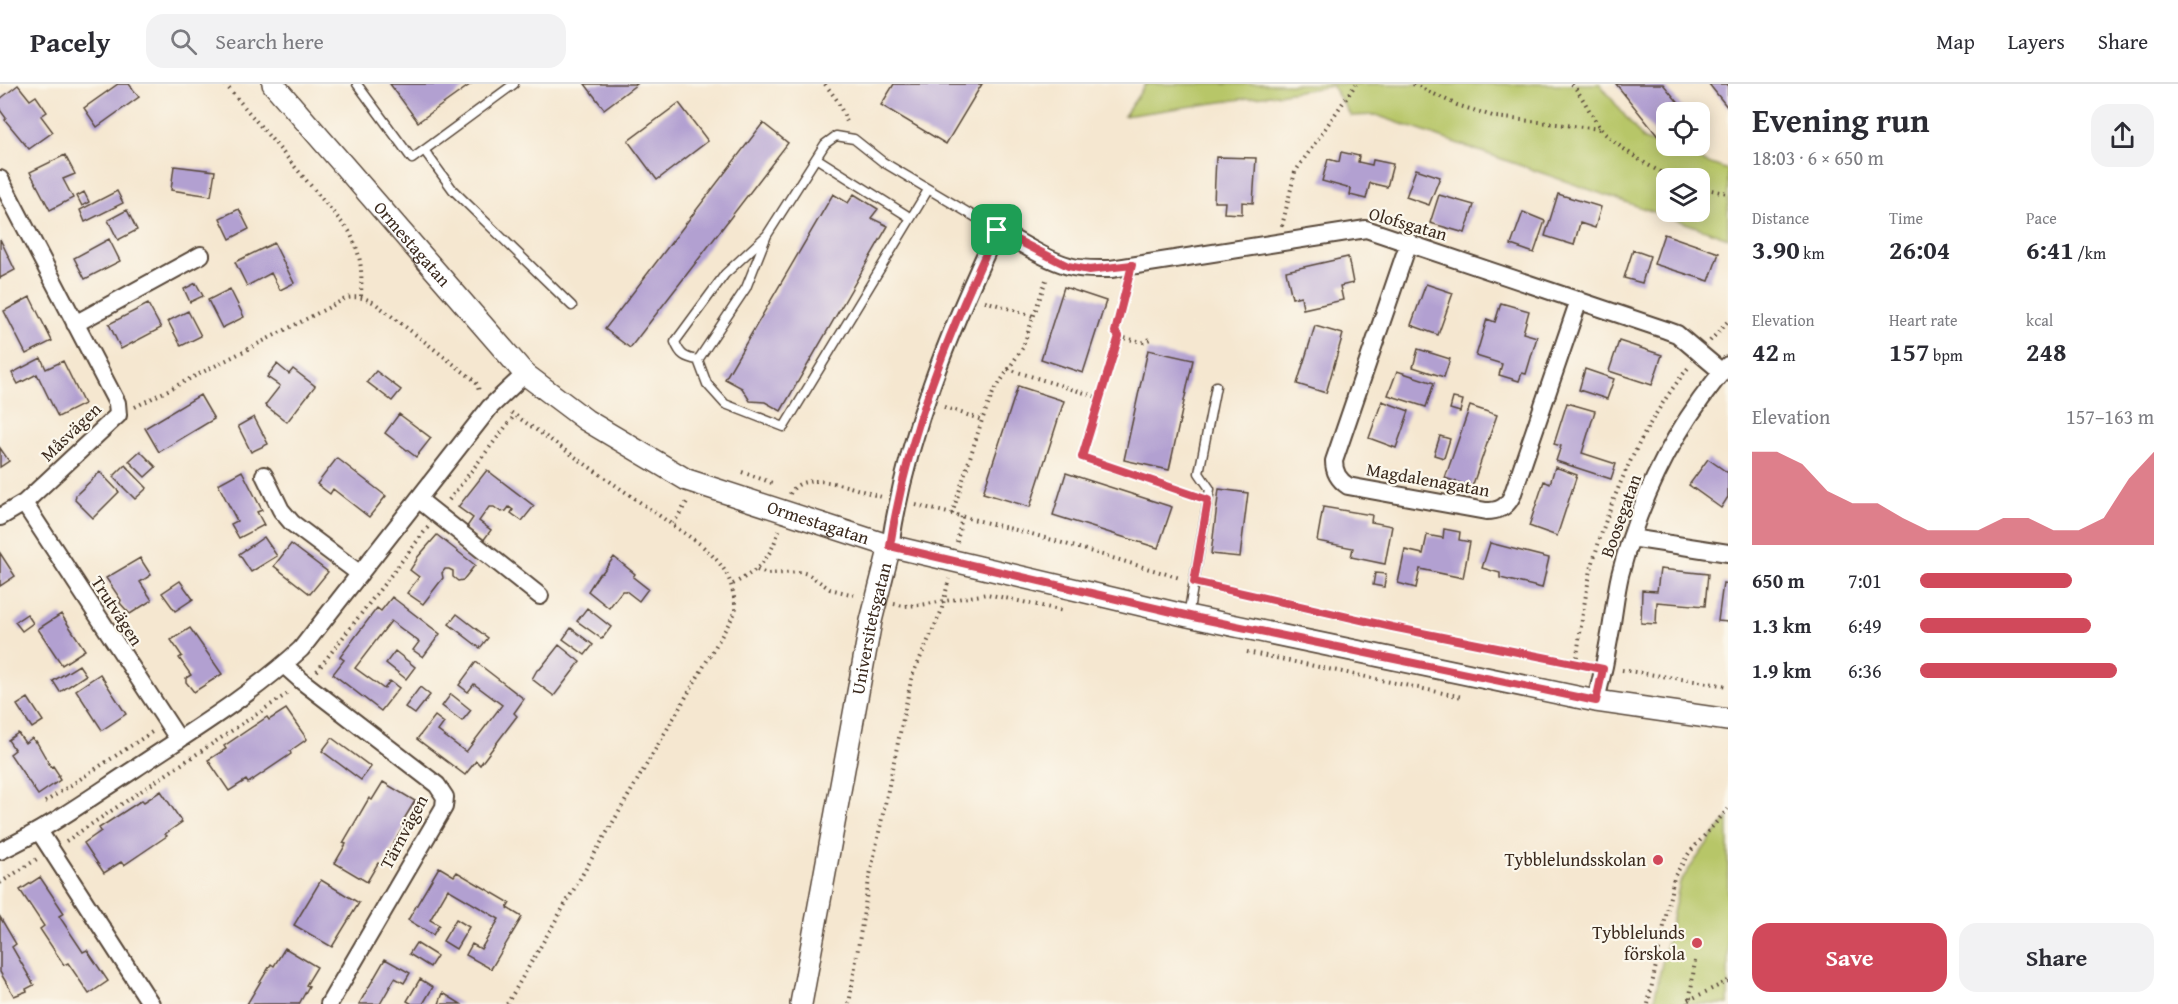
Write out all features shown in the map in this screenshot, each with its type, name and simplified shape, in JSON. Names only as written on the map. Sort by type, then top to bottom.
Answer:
[{"type":"street","name":"Ormestagatan","points":[[273,84],[525,374],[586,420],[687,480],[890,546],[1188,616],[1596,701],[1728,720]]},
{"type":"street","name":"Måsvägen","points":[[0,180],[117,403],[118,415],[24,503],[0,517]]},
{"type":"street","name":"Olofsgatan","points":[[997,230],[1053,260],[1089,270],[1366,229],[1677,334],[1725,368]]},
{"type":"street","name":"Universitetsgatan","points":[[801,1004],[876,600],[890,546],[897,501],[926,401],[967,296],[997,230]]},
{"type":"street","name":"Magdalenagatan","points":[[1409,242],[1334,461],[1336,474],[1348,486],[1486,511],[1495,511],[1504,507],[1512,496],[1579,300]]},
{"type":"street","points":[[75,324],[201,255]]},
{"type":"street","name":"Boosegatan","points":[[1596,701],[1620,576],[1631,538],[1656,476],[1678,433],[1725,368]]},
{"type":"street","points":[[0,851],[39,831],[178,740],[284,665],[301,649],[490,407],[525,374]]},
{"type":"street","points":[[264,475],[281,510],[292,523],[360,574]]},
{"type":"street","points":[[418,499],[540,597]]},
{"type":"street","name":"Trutvägen","points":[[24,503],[178,740]]},
{"type":"street","points":[[1631,538],[1728,553]]},
{"type":"street","name":"Tärnvägen","points":[[284,665],[437,785],[445,797],[444,807],[329,1004]]},
{"type":"street","points":[[39,831],[151,1004]]},
{"type":"lane","points":[[357,84],[412,159],[514,84]]},
{"type":"lane","points":[[698,360],[746,288],[767,235],[825,144],[836,136],[854,139],[883,162],[997,230]]},
{"type":"lane","points":[[424,150],[453,190],[572,306]]},
{"type":"lane","points":[[816,158],[911,218]]},
{"type":"lane","points":[[698,360],[706,384],[725,404],[784,427],[928,190]]},
{"type":"lane","points":[[698,360],[687,358],[680,353],[675,342],[725,274],[767,235]]},
{"type":"lane","points":[[1188,616],[1210,489],[1198,473],[1216,386]]},
{"type":"path","points":[[225,84],[349,231],[359,250],[362,275],[361,297]]},
{"type":"path","points":[[825,84],[837,100],[854,139]]},
{"type":"path","points":[[1283,241],[1281,227],[1294,172],[1356,84]]},
{"type":"path","points":[[1413,84],[1457,105],[1496,117],[1600,129]]},
{"type":"path","points":[[1572,84],[1594,115],[1600,129],[1639,160],[1656,169]]},
{"type":"path","points":[[1710,190],[1728,193]]},
{"type":"path","points":[[952,514],[982,420],[993,393],[1023,347],[1053,260]]},
{"type":"path","points":[[1132,265],[1115,332],[1119,336],[1143,342],[1153,338]]},
{"type":"path","points":[[967,296],[1034,316]]},
{"type":"path","points":[[118,415],[347,298],[361,297],[376,304],[474,380],[480,390],[472,399]]},
{"type":"path","points":[[1119,336],[1082,457],[1208,500]]},
{"type":"path","points":[[1008,369],[1100,398]]},
{"type":"path","points":[[926,401],[982,420]]},
{"type":"path","points":[[502,407],[700,544],[719,561],[733,584],[736,611],[507,1004]]},
{"type":"path","points":[[742,472],[782,487]]},
{"type":"path","points":[[897,501],[1032,534],[1194,582],[1392,627],[1603,669],[1728,686]]},
{"type":"path","points":[[673,525],[687,502]]},
{"type":"path","points":[[849,1004],[869,880],[912,676],[945,600],[962,516]]},
{"type":"path","points":[[756,570],[767,574],[808,574],[831,589],[904,606],[987,594],[1066,611]]},
{"type":"path","points":[[1244,651],[1465,698]]},
{"type":"path","points":[[37,807],[147,736]]},
{"type":"path","points":[[1648,1004],[1674,877],[1689,853],[1728,808]]},
{"type":"path","points":[[1689,1002],[1695,961]]},
{"type":"path","points":[[1689,1002],[1728,981]]},
{"type":"green space","points":[[1146,84],[1600,84],[1644,140],[1656,144],[1656,156],[1689,156],[1728,170],[1728,238],[1682,222],[1710,222],[1710,168],[1656,168],[1656,213],[1376,115],[1351,116],[1332,86],[1124,116]]},
{"type":"green space","name":"Tybblelunds förskola","points":[[1728,818],[1728,1004],[1653,1004],[1680,882]]},
{"type":"building","points":[[118,84],[129,84],[139,97],[97,127],[84,108]]},
{"type":"building","points":[[390,84],[471,84],[418,122]]},
{"type":"building","points":[[585,84],[637,84],[604,109]]},
{"type":"building","points":[[894,84],[982,84],[946,144],[881,105]]},
{"type":"building","points":[[1616,84],[1663,84],[1678,102],[1656,102],[1656,134]]},
{"type":"building","points":[[1709,84],[1728,84],[1728,108]]},
{"type":"building","points":[[18,85],[30,100],[36,96],[47,112],[41,116],[53,132],[29,149],[5,120],[0,110],[0,99]]},
{"type":"building","points":[[679,103],[708,141],[657,180],[628,141]]},
{"type":"building","points":[[763,123],[788,143],[630,348],[605,329]]},
{"type":"building","points":[[1341,152],[1359,156],[1358,162],[1372,165],[1373,160],[1393,164],[1387,187],[1370,183],[1366,199],[1350,195],[1351,189],[1322,181],[1328,159],[1339,162]]},
{"type":"building","points":[[65,155],[75,174],[63,179],[73,198],[50,210],[30,172]]},
{"type":"building","points":[[1216,157],[1256,158],[1253,203],[1242,202],[1242,214],[1224,213],[1225,202],[1214,202]]},
{"type":"building","points":[[174,166],[215,171],[211,196],[171,190]]},
{"type":"building","points":[[1416,169],[1440,177],[1429,205],[1406,197]]},
{"type":"building","points":[[117,191],[123,203],[85,222],[80,210]]},
{"type":"building","points":[[84,192],[89,202],[82,206],[77,196]]},
{"type":"building","points":[[833,194],[848,203],[854,194],[878,209],[871,218],[888,226],[781,411],[765,402],[750,401],[742,388],[725,379]]},
{"type":"building","points":[[1558,194],[1601,207],[1595,228],[1580,223],[1574,245],[1545,236]]},
{"type":"building","points":[[1439,195],[1474,205],[1465,233],[1430,223]]},
{"type":"building","points":[[239,209],[249,229],[230,239],[220,218]]},
{"type":"building","points":[[127,210],[137,230],[118,240],[108,220]]},
{"type":"building","points":[[1523,212],[1545,221],[1534,253],[1511,245]]},
{"type":"building","points":[[1664,234],[1719,253],[1709,281],[1654,264]]},
{"type":"building","points":[[0,239],[15,270],[0,278]]},
{"type":"building","points":[[109,239],[120,261],[85,279],[74,258]]},
{"type":"building","points":[[274,243],[294,283],[280,290],[271,273],[247,286],[235,262]]},
{"type":"building","points":[[1633,250],[1650,256],[1642,283],[1624,278]]},
{"type":"building","points":[[1348,257],[1353,283],[1340,286],[1343,300],[1303,309],[1301,296],[1292,298],[1286,271]]},
{"type":"building","points":[[196,283],[203,296],[190,302],[184,289]]},
{"type":"building","points":[[1426,284],[1453,293],[1438,335],[1411,325]]},
{"type":"building","points":[[1064,287],[1106,301],[1083,373],[1041,359]]},
{"type":"building","points":[[230,289],[244,317],[222,328],[208,300]]},
{"type":"building","points":[[30,297],[52,341],[26,354],[4,311]]},
{"type":"building","points":[[1501,303],[1529,311],[1523,333],[1537,337],[1526,374],[1522,373],[1519,381],[1499,375],[1502,364],[1476,356],[1487,319],[1495,322]]},
{"type":"building","points":[[148,304],[161,328],[121,349],[109,324]]},
{"type":"building","points":[[188,311],[201,336],[181,346],[168,321]]},
{"type":"building","points":[[1315,326],[1343,334],[1326,393],[1297,384]]},
{"type":"building","points":[[1619,341],[1662,355],[1652,385],[1609,371]]},
{"type":"building","points":[[1418,349],[1450,359],[1444,377],[1413,367]]},
{"type":"building","points":[[1148,350],[1193,360],[1169,470],[1124,460]]},
{"type":"building","points":[[41,358],[46,369],[63,361],[84,404],[58,417],[37,374],[18,384],[12,373]]},
{"type":"building","points":[[277,364],[289,374],[293,369],[315,386],[287,422],[265,405],[280,386],[267,377]]},
{"type":"building","points":[[1585,369],[1614,379],[1607,399],[1579,390]]},
{"type":"building","points":[[376,371],[401,390],[392,401],[367,382]]},
{"type":"building","points":[[1397,371],[1434,383],[1426,407],[1388,395]]},
{"type":"building","points":[[1018,386],[1064,401],[1030,507],[983,493]]},
{"type":"building","points":[[200,395],[214,419],[159,452],[145,428]]},
{"type":"building","points":[[1453,398],[1463,400],[1460,412],[1450,409]]},
{"type":"building","points":[[1382,401],[1409,411],[1396,448],[1369,438]]},
{"type":"building","points":[[1567,403],[1595,411],[1582,453],[1616,464],[1611,479],[1556,461],[1561,446],[1554,444]]},
{"type":"building","points":[[1470,406],[1497,415],[1472,487],[1445,478]]},
{"type":"building","points":[[399,414],[431,438],[416,457],[385,433]]},
{"type":"building","points":[[254,417],[268,444],[251,452],[238,426]]},
{"type":"building","points":[[1440,436],[1450,439],[1444,458],[1434,455]]},
{"type":"building","points":[[0,448],[9,461],[0,467]]},
{"type":"building","points":[[140,451],[156,467],[145,477],[129,461]]},
{"type":"building","points":[[337,458],[386,496],[369,517],[333,489],[330,494],[317,484]]},
{"type":"building","points":[[1708,459],[1728,473],[1728,497],[1721,508],[1689,485]]},
{"type":"building","points":[[125,465],[147,488],[135,499],[113,477]]},
{"type":"building","points":[[1555,467],[1577,475],[1557,536],[1529,526],[1544,481],[1550,484]]},
{"type":"building","points":[[487,470],[534,506],[522,521],[511,513],[513,510],[509,507],[506,511],[501,512],[494,507],[489,507],[479,521],[491,530],[483,541],[466,528],[473,518],[458,507]]},
{"type":"building","points":[[242,471],[262,510],[257,512],[264,525],[239,538],[231,524],[237,521],[218,484]]},
{"type":"building","points":[[100,472],[119,492],[93,518],[75,500],[76,495]]},
{"type":"building","points":[[1066,473],[1172,507],[1158,548],[1053,515]]},
{"type":"building","points":[[1219,489],[1248,493],[1240,557],[1211,554]]},
{"type":"building","points":[[1323,507],[1372,515],[1371,522],[1392,526],[1385,564],[1351,557],[1353,548],[1317,541]]},
{"type":"building","points":[[1444,529],[1460,532],[1459,540],[1470,542],[1463,578],[1420,569],[1416,588],[1398,583],[1405,550],[1423,554],[1427,535],[1443,538]]},
{"type":"building","points":[[437,535],[475,565],[463,580],[458,581],[453,577],[453,571],[445,569],[442,573],[443,578],[423,604],[407,593],[419,577],[410,570]]},
{"type":"building","points":[[264,537],[277,556],[251,572],[239,554]]},
{"type":"building","points":[[1490,543],[1549,558],[1542,588],[1500,578],[1500,573],[1482,568]]},
{"type":"building","points":[[291,544],[328,572],[310,594],[274,566]]},
{"type":"building","points":[[0,553],[15,576],[0,586]]},
{"type":"building","points":[[614,557],[635,574],[633,577],[648,589],[639,601],[626,591],[622,591],[609,608],[588,591]]},
{"type":"building","points":[[140,558],[151,575],[140,582],[152,600],[130,614],[120,603],[121,600],[106,578]]},
{"type":"building","points":[[1660,569],[1708,574],[1705,606],[1657,602],[1656,624],[1641,623],[1642,590],[1657,591]]},
{"type":"building","points":[[1375,573],[1386,574],[1384,587],[1373,585]]},
{"type":"building","points":[[180,581],[193,599],[175,611],[162,593]]},
{"type":"building","points":[[1723,583],[1728,584],[1728,622],[1718,621]]},
{"type":"building","points":[[392,597],[440,634],[423,657],[413,650],[419,642],[391,621],[355,668],[384,689],[390,681],[399,688],[381,711],[333,674],[344,660],[340,657],[377,608],[381,611]]},
{"type":"building","points":[[587,608],[611,627],[602,639],[577,621]]},
{"type":"building","points":[[27,614],[33,623],[22,631],[15,622]]},
{"type":"building","points":[[61,614],[85,650],[62,665],[38,629]]},
{"type":"building","points":[[457,614],[488,638],[480,648],[449,624]]},
{"type":"building","points":[[190,628],[222,674],[194,692],[186,682],[186,678],[191,675],[179,658],[182,656],[171,640]]},
{"type":"building","points":[[571,628],[593,645],[585,655],[563,639]]},
{"type":"building","points":[[559,645],[580,662],[554,696],[532,679]]},
{"type":"building","points":[[395,651],[415,667],[406,679],[386,663]]},
{"type":"building","points":[[476,662],[524,699],[514,713],[517,716],[480,765],[476,761],[465,775],[417,739],[435,716],[444,723],[438,731],[466,752],[502,705],[474,684],[468,692],[459,685]]},
{"type":"building","points":[[79,665],[86,675],[60,692],[53,681]]},
{"type":"building","points":[[100,674],[126,714],[102,730],[76,690]]},
{"type":"building","points":[[420,687],[430,695],[415,714],[405,707]]},
{"type":"building","points":[[451,694],[471,710],[462,721],[442,706]]},
{"type":"building","points":[[28,698],[43,721],[32,728],[17,705]]},
{"type":"building","points":[[286,709],[307,739],[290,751],[291,754],[248,783],[246,780],[229,791],[208,760],[226,749],[224,746],[267,717],[269,720]]},
{"type":"building","points":[[18,733],[25,743],[32,738],[36,741],[51,767],[53,766],[59,775],[60,780],[38,795],[10,754],[15,750],[8,740]]},
{"type":"building","points":[[332,738],[371,767],[361,780],[322,751]]},
{"type":"building","points":[[383,782],[415,801],[404,819],[407,821],[381,865],[378,863],[367,882],[335,863],[346,844],[343,843],[369,798],[372,800]]},
{"type":"building","points":[[161,791],[182,822],[165,834],[167,836],[124,865],[121,862],[104,873],[84,843],[101,831],[99,828],[142,800],[144,802]]},
{"type":"building","points":[[439,867],[454,876],[457,872],[510,903],[507,908],[522,917],[491,969],[466,955],[472,944],[481,949],[499,919],[448,889],[430,920],[439,925],[433,935],[408,920]]},
{"type":"building","points":[[40,877],[64,913],[59,916],[83,952],[87,950],[108,981],[89,994],[68,963],[64,965],[40,929],[44,926],[20,890]]},
{"type":"building","points":[[321,880],[359,903],[332,947],[294,925]]},
{"type":"building","points":[[0,917],[16,944],[12,947],[34,985],[26,989],[27,991],[14,996],[0,972]]},
{"type":"building","points":[[456,919],[469,927],[456,949],[443,941]]},
{"type":"building","points":[[416,943],[437,956],[430,967],[409,954]]},
{"type":"building","points":[[285,948],[317,967],[306,985],[309,986],[299,1004],[247,1004],[271,964],[274,966]]},
{"type":"building","points":[[385,959],[410,973],[404,983],[395,978],[380,1004],[359,1004]]},
{"type":"building","points":[[420,979],[433,987],[423,1004],[412,1004],[407,1001]]},
{"type":"building","points":[[443,993],[461,1004],[439,1004]]},
{"type":"place","name":"Tybblelundsskolan","points":[[1658,860]]},
{"type":"place","name":"Tybblelunds förskola","points":[[1697,943]]},
{"type":"route","points":[[997,230],[1068,266],[1089,270],[1132,265],[1115,332],[1119,336],[1082,457],[1208,500],[1194,582],[1392,627],[1603,669],[1596,701],[1400,662],[1198,618],[890,546],[897,501],[928,393],[970,286],[997,230]]}]
